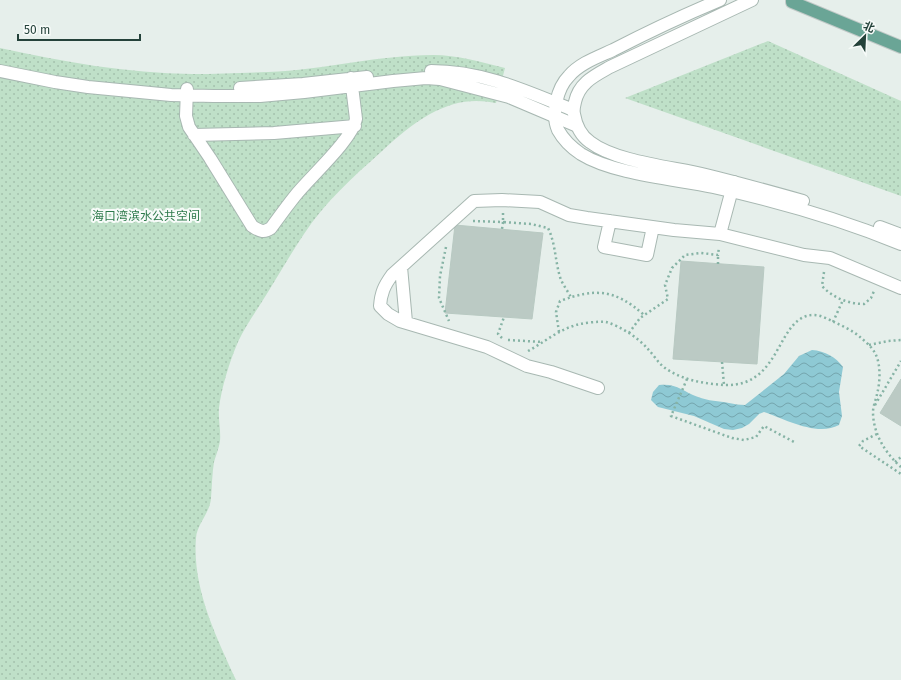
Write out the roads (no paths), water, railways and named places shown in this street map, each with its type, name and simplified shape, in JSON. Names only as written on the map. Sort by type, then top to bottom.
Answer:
[{"type":"main road","points":[[789,1],[901,47]]},
{"type":"street","points":[[720,0],[674,20],[578,68],[569,76],[563,83],[556,104],[558,129],[568,143],[582,154],[598,162],[617,168],[646,174],[733,187],[827,208],[901,235]]},
{"type":"street","points":[[752,0],[594,76],[582,86],[577,95],[573,110],[575,125],[580,133],[589,142],[603,150],[733,187],[828,217],[901,244]]},
{"type":"street","points":[[0,64],[74,78],[187,91]]},
{"type":"street","points":[[0,71],[88,87],[187,91],[212,88],[274,87],[426,78],[440,79],[509,97],[575,125]]},
{"type":"street","points":[[352,82],[425,71],[461,73],[513,86],[573,110]]},
{"type":"street","points":[[187,91],[186,116],[189,127],[252,226],[262,232],[271,228],[295,196],[337,150],[355,126],[356,119],[352,82]]},
{"type":"street","points":[[194,135],[274,133],[355,126]]},
{"type":"street","points":[[720,234],[733,187]]},
{"type":"street","points":[[598,388],[551,372],[527,366],[487,347],[406,322],[388,314],[380,306],[380,295],[392,275],[474,201],[502,200],[540,202],[570,215],[653,227],[720,234],[804,255],[830,258],[901,288]]},
{"type":"street","points":[[610,221],[604,247],[646,255],[653,227]]},
{"type":"street","points":[[401,267],[406,322]]},
{"type":"water","points":[[812,350],[830,355],[843,367],[839,392],[842,416],[839,425],[830,428],[821,429],[801,426],[764,412],[759,414],[749,424],[742,428],[733,430],[724,429],[694,416],[658,407],[651,400],[653,392],[659,385],[670,385],[698,397],[745,405],[784,374],[799,356]]},
{"type":"park label","name":"海口湾滨水公共空间","points":[[146,216]]}]
